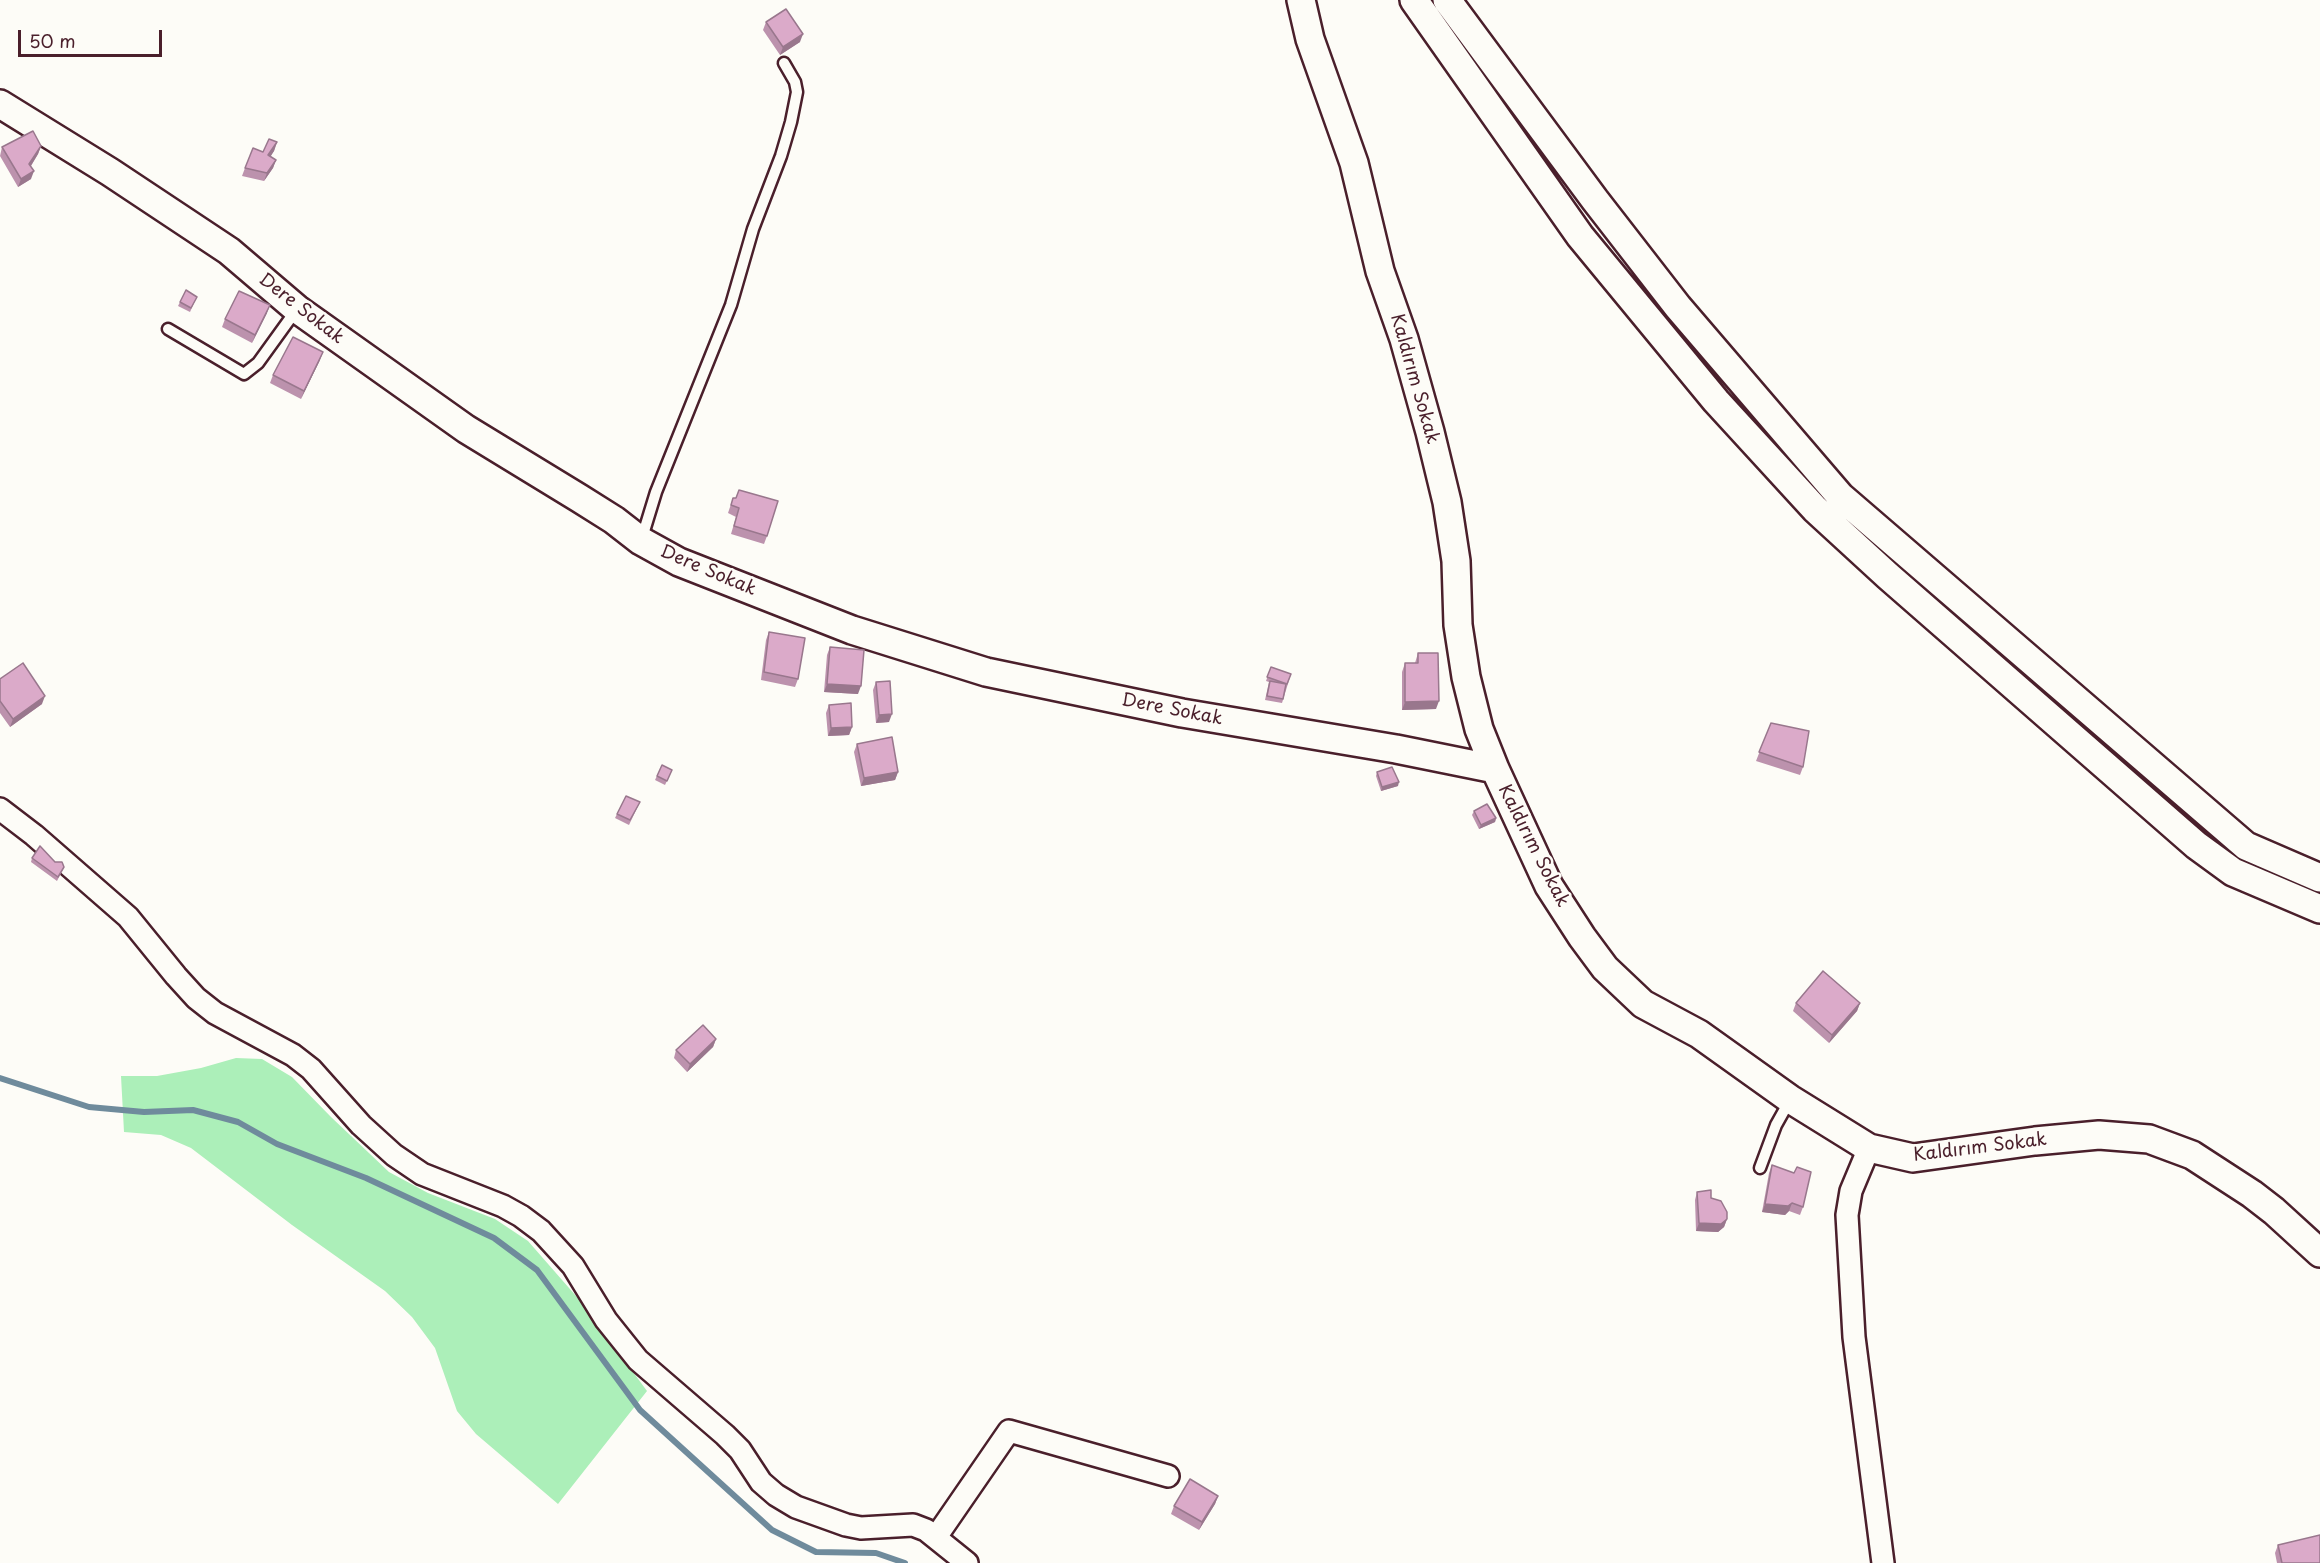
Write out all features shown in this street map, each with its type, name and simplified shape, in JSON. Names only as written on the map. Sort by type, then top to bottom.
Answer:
[{"type":"street","name":"Kaldırım Sokak","points":[[1301,0],[1310,39],[1354,163],[1380,271],[1404,339],[1430,432],[1447,502],[1456,561],[1458,625],[1466,677],[1479,729],[1495,769],[1550,886],[1582,937],[1605,968],[1643,1004],[1699,1034],[1790,1099],[1869,1148],[1912,1158],[2035,1141],[2099,1135],[2149,1139],[2192,1155],[2252,1194],[2320,1253]]},
{"type":"street","points":[[1414,0],[1580,236],[1716,401],[1815,509],[1888,576],[2196,845],[2233,872],[2320,909]]},
{"type":"street","points":[[1447,0],[1595,200],[1678,307],[1840,496],[2246,846],[2320,878]]},
{"type":"street","name":"Dere Sokak","points":[[0,104],[110,172],[229,251],[297,309],[466,429],[614,520],[641,541],[679,562],[852,630],[986,672],[1182,713],[1396,749],[1495,769]]},
{"type":"street","points":[[0,809],[34,835],[128,917],[196,998],[214,1013],[293,1055],[310,1069],[361,1125],[394,1155],[430,1178],[503,1206],[541,1231],[573,1266],[606,1320],[638,1360],[726,1435],[740,1450],[761,1482],[776,1495],[796,1507],[846,1525],[861,1528],[913,1525],[936,1537],[967,1563]]},
{"type":"street","points":[[1869,1148],[1851,1191],[1847,1215],[1847,1235],[1854,1337],[1883,1563]]},
{"type":"street","points":[[936,1537],[1009,1431],[1168,1476]]},
{"type":"lane","points":[[641,541],[656,492],[731,305],[753,229],[788,134],[797,92],[795,82],[784,63]]},
{"type":"lane","points":[[168,329],[244,374],[258,363],[297,309]]},
{"type":"lane","points":[[1760,1168],[1776,1125],[1790,1099]]},
{"type":"green space","points":[[236,1058],[262,1059],[292,1077],[389,1172],[428,1193],[495,1219],[528,1241],[583,1304],[647,1391],[558,1504],[476,1434],[457,1411],[435,1348],[412,1317],[385,1291],[292,1225],[191,1148],[161,1135],[124,1132],[121,1076],[157,1076],[201,1068]]},
{"type":"building","points":[[786,9],[803,34],[783,47],[766,22]]},
{"type":"building","points":[[33,131],[41,146],[29,164],[34,171],[21,179],[2,147]]},
{"type":"building","points":[[269,139],[277,142],[268,155],[276,160],[267,173],[245,168],[253,148],[263,152]]},
{"type":"building","points":[[186,290],[197,297],[191,308],[180,302]]},
{"type":"building","points":[[239,291],[270,305],[255,335],[225,319]]},
{"type":"building","points":[[293,337],[323,352],[304,391],[273,375]]},
{"type":"building","points":[[739,490],[778,501],[767,536],[734,526],[739,508],[731,505]]},
{"type":"building","points":[[769,632],[805,638],[798,679],[764,672]]},
{"type":"building","points":[[830,647],[864,650],[861,686],[827,684]]},
{"type":"building","points":[[1418,653],[1438,653],[1439,701],[1405,702],[1405,663],[1418,663]]},
{"type":"building","points":[[23,663],[45,696],[13,719],[0,701],[0,679]]},
{"type":"building","points":[[1271,667],[1291,674],[1287,684],[1267,677]]},
{"type":"building","points":[[890,681],[892,714],[879,715],[876,682]]},
{"type":"building","points":[[1270,681],[1286,684],[1283,699],[1267,696]]},
{"type":"building","points":[[851,703],[852,727],[831,728],[829,705]]},
{"type":"building","points":[[1771,723],[1809,731],[1803,767],[1759,752]]},
{"type":"building","points":[[892,737],[898,772],[864,778],[857,744]]},
{"type":"building","points":[[662,765],[672,770],[667,781],[657,776]]},
{"type":"building","points":[[1392,767],[1399,782],[1382,787],[1377,772]]},
{"type":"building","points":[[626,796],[640,802],[630,820],[617,814]]},
{"type":"building","points":[[1487,804],[1496,818],[1481,825],[1474,811]]},
{"type":"building","points":[[40,846],[55,862],[62,862],[64,867],[58,877],[32,858]]},
{"type":"building","points":[[1823,971],[1860,1003],[1832,1035],[1796,1003]]},
{"type":"building","points":[[703,1025],[716,1039],[690,1064],[676,1050]]},
{"type":"building","points":[[1772,1165],[1794,1173],[1797,1167],[1811,1172],[1803,1207],[1792,1203],[1788,1206],[1765,1204]]},
{"type":"building","points":[[1711,1190],[1711,1198],[1721,1201],[1727,1212],[1727,1219],[1721,1224],[1699,1223],[1697,1192]]},
{"type":"building","points":[[1190,1479],[1218,1496],[1202,1522],[1174,1506]]},
{"type":"building","points":[[2320,1535],[2320,1563],[2282,1563],[2278,1545]]},
{"type":"waterway","points":[[0,1078],[89,1107],[144,1112],[193,1110],[238,1122],[277,1144],[366,1178],[494,1238],[537,1270],[640,1410],[772,1530],[816,1552],[876,1553],[905,1563]]}]
